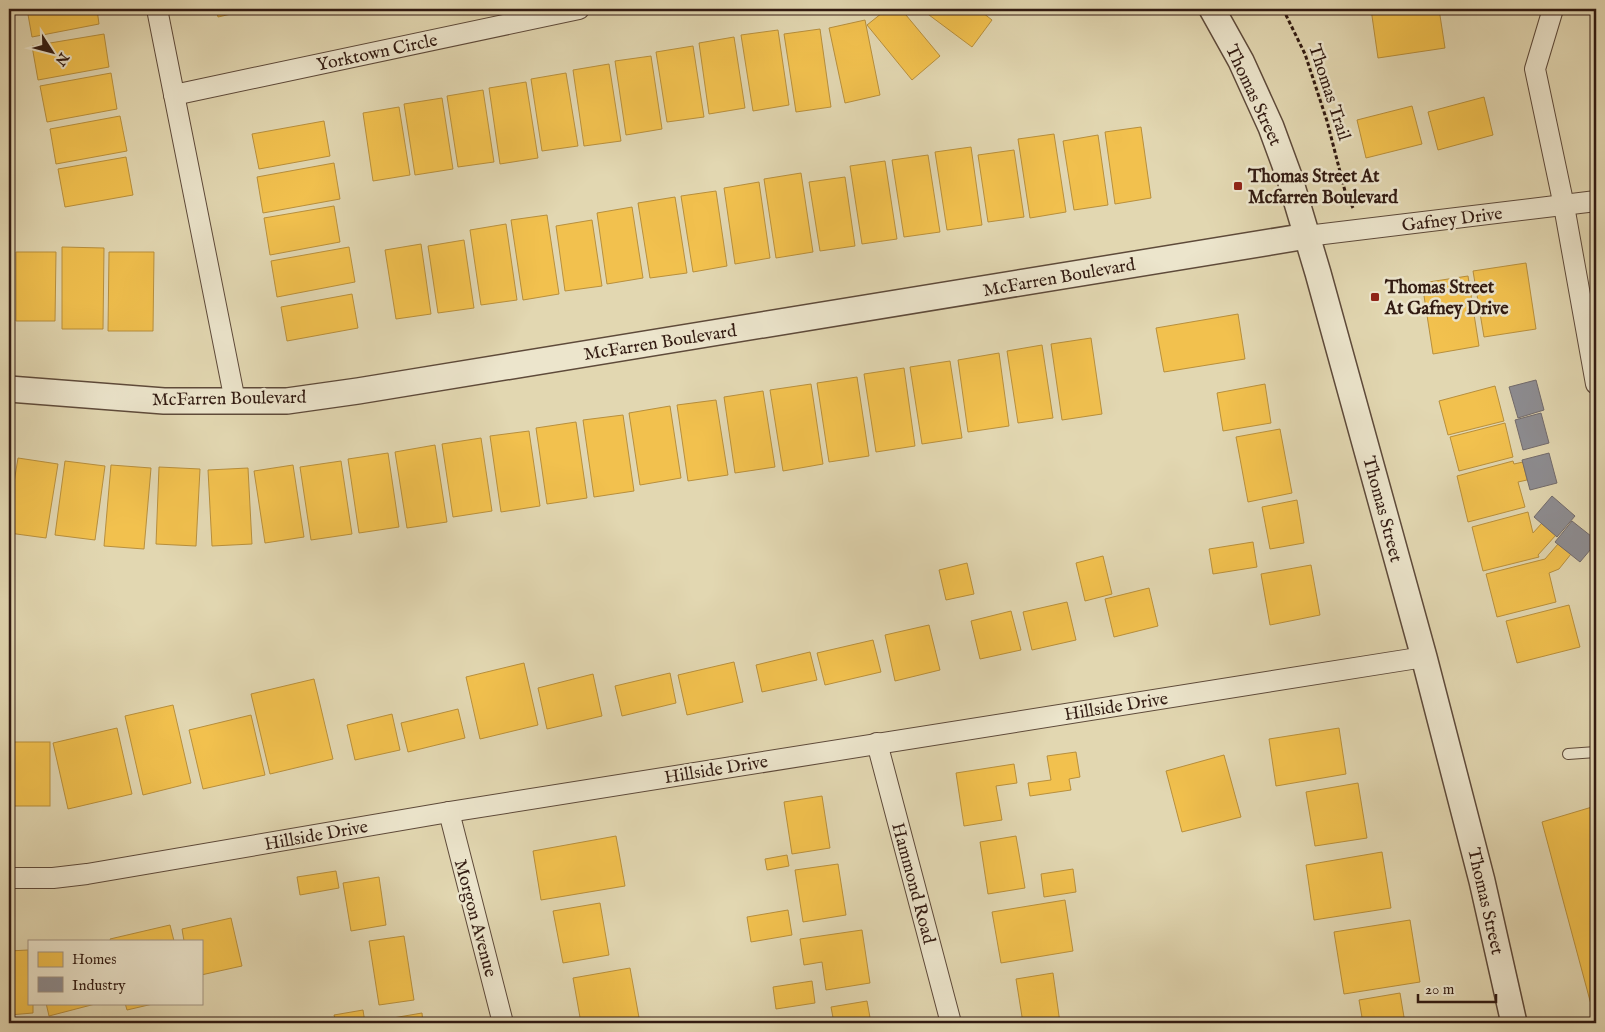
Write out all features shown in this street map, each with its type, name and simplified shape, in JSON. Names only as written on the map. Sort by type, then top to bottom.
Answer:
[{"type":"street","points":[[157,9],[235,401]]},
{"type":"street","name":"Yorktown Circle","points":[[174,95],[579,9]]},
{"type":"street","name":"Thomas Street","points":[[1212,9],[1241,61],[1271,127],[1289,176],[1307,236],[1424,657],[1482,881],[1514,1023]]},
{"type":"street","points":[[1553,9],[1536,69],[1564,206],[1596,384]]},
{"type":"street","name":"Gafney Drive","points":[[1307,236],[1596,201]]},
{"type":"street","name":"McFarren Boulevard","points":[[9,389],[164,401],[287,401],[1307,236]]},
{"type":"street","name":"Hillside Drive","points":[[9,878],[53,878],[87,874],[448,812],[1424,657]]},
{"type":"street","name":"Hammond Road","points":[[877,744],[951,1023]]},
{"type":"street","name":"Morgon Avenue","points":[[448,812],[503,1023]]},
{"type":"lane","points":[[1568,754],[1596,752]]},
{"type":"path","name":"Thomas Trail","points":[[1284,9],[1305,54],[1327,121],[1345,191],[1355,213]]},
{"type":"building: Homes","points":[[27,9],[97,9],[99,24],[32,37]]},
{"type":"building: Homes","points":[[216,9],[253,9],[218,17]]},
{"type":"building: Homes","points":[[887,9],[901,9],[940,56],[912,80],[867,25]]},
{"type":"building: Homes","points":[[921,9],[978,9],[992,20],[972,47]]},
{"type":"building: Homes","points":[[1371,9],[1439,9],[1445,48],[1378,58]]},
{"type":"building: Homes","points":[[865,20],[880,95],[845,103],[829,28]]},
{"type":"building: Homes","points":[[820,29],[831,107],[796,112],[784,34]]},
{"type":"building: Homes","points":[[778,30],[789,105],[753,111],[741,35]]},
{"type":"building: Homes","points":[[104,34],[109,67],[38,80],[32,46]]},
{"type":"building: Homes","points":[[734,37],[745,108],[709,114],[699,43]]},
{"type":"building: Homes","points":[[693,46],[704,117],[667,122],[656,52]]},
{"type":"building: Homes","points":[[651,56],[662,129],[626,135],[615,61]]},
{"type":"building: Homes","points":[[609,64],[621,141],[584,146],[573,70]]},
{"type":"building: Homes","points":[[111,73],[117,109],[47,122],[40,86]]},
{"type":"building: Homes","points":[[566,73],[578,146],[542,151],[531,79]]},
{"type":"building: Homes","points":[[526,82],[538,158],[500,164],[489,88]]},
{"type":"building: Homes","points":[[483,90],[494,162],[458,167],[447,96]]},
{"type":"building: Homes","points":[[1484,97],[1493,135],[1438,150],[1428,112]]},
{"type":"building: Homes","points":[[442,98],[453,169],[415,175],[404,104]]},
{"type":"building: Homes","points":[[1412,106],[1422,144],[1366,158],[1357,120]]},
{"type":"building: Homes","points":[[399,107],[410,175],[373,181],[363,113]]},
{"type":"building: Homes","points":[[120,116],[127,151],[56,164],[50,129]]},
{"type":"building: Homes","points":[[324,121],[330,156],[259,169],[252,134]]},
{"type":"building: Homes","points":[[1141,127],[1151,198],[1115,204],[1105,132]]},
{"type":"building: Homes","points":[[1054,134],[1066,212],[1030,218],[1018,139]]},
{"type":"building: Homes","points":[[1098,135],[1108,205],[1074,210],[1063,141]]},
{"type":"building: Homes","points":[[971,147],[982,225],[947,230],[935,152]]},
{"type":"building: Homes","points":[[1014,150],[1024,217],[988,222],[978,155]]},
{"type":"building: Homes","points":[[928,155],[940,232],[904,237],[892,160]]},
{"type":"building: Homes","points":[[126,157],[133,195],[65,207],[58,169]]},
{"type":"building: Homes","points":[[885,161],[897,239],[862,244],[850,166]]},
{"type":"building: Homes","points":[[334,163],[340,199],[263,213],[257,177]]},
{"type":"building: Homes","points":[[801,173],[813,252],[776,258],[764,179]]},
{"type":"building: Homes","points":[[845,177],[855,246],[820,251],[809,182]]},
{"type":"building: Homes","points":[[759,182],[770,258],[735,264],[724,188]]},
{"type":"building: Homes","points":[[716,191],[727,266],[693,272],[681,196]]},
{"type":"building: Homes","points":[[675,197],[687,273],[650,278],[638,203]]},
{"type":"building: Homes","points":[[334,206],[340,242],[270,255],[264,218]]},
{"type":"building: Homes","points":[[632,207],[643,278],[607,284],[597,213]]},
{"type":"building: Homes","points":[[547,215],[559,294],[523,300],[511,220]]},
{"type":"building: Homes","points":[[592,220],[602,286],[565,291],[556,226]]},
{"type":"building: Homes","points":[[506,224],[517,300],[481,305],[470,230]]},
{"type":"building: Homes","points":[[464,240],[474,308],[438,313],[428,246]]},
{"type":"building: Homes","points":[[421,244],[431,314],[396,319],[385,250]]},
{"type":"building: Homes","points":[[62,247],[104,248],[103,329],[62,329]]},
{"type":"building: Homes","points":[[349,247],[355,282],[277,297],[271,261]]},
{"type":"building: Homes","points":[[16,252],[56,252],[55,321],[16,321]]},
{"type":"building: Homes","points":[[109,252],[154,252],[153,331],[108,331]]},
{"type":"building: Homes","points":[[1526,263],[1536,329],[1484,337],[1473,271]]},
{"type":"building: Homes","points":[[1468,276],[1479,346],[1433,354],[1422,283]]},
{"type":"building: Homes","points":[[352,294],[358,328],[287,341],[281,307]]},
{"type":"building: Homes","points":[[1238,314],[1245,359],[1164,372],[1156,328]]},
{"type":"building: Homes","points":[[1091,338],[1102,414],[1062,420],[1051,344]]},
{"type":"building: Homes","points":[[1042,345],[1053,418],[1018,423],[1007,351]]},
{"type":"building: Homes","points":[[999,353],[1009,426],[968,432],[958,360]]},
{"type":"building: Homes","points":[[950,361],[962,438],[922,444],[910,367]]},
{"type":"building: Homes","points":[[904,368],[915,446],[876,452],[864,374]]},
{"type":"building: Homes","points":[[857,377],[869,456],[829,462],[817,383]]},
{"type":"building: Homes","points":[[811,384],[823,464],[783,471],[770,390]]},
{"type":"building: Homes","points":[[1265,384],[1271,423],[1223,431],[1217,393]]},
{"type":"building: Homes","points":[[1495,386],[1504,421],[1448,435],[1439,401]]},
{"type":"building: Homes","points":[[763,391],[775,467],[735,473],[724,397]]},
{"type":"building: Homes","points":[[716,400],[728,475],[688,481],[677,405]]},
{"type":"building: Homes","points":[[670,406],[681,478],[640,485],[629,413]]},
{"type":"building: Homes","points":[[623,415],[634,491],[594,497],[583,420]]},
{"type":"building: Homes","points":[[576,422],[587,498],[547,504],[536,428]]},
{"type":"building: Homes","points":[[1505,423],[1513,457],[1459,471],[1450,437]]},
{"type":"building: Homes","points":[[1280,429],[1292,493],[1248,502],[1236,437]]},
{"type":"building: Homes","points":[[529,431],[540,506],[501,512],[490,436]]},
{"type":"building: Homes","points":[[481,438],[492,511],[453,517],[442,444]]},
{"type":"building: Homes","points":[[435,445],[447,522],[407,528],[395,452]]},
{"type":"building: Homes","points":[[388,453],[399,527],[359,533],[348,459]]},
{"type":"building: Homes","points":[[18,458],[58,464],[46,538],[9,533],[9,513]]},
{"type":"building: Homes","points":[[65,461],[105,466],[95,540],[55,535]]},
{"type":"building: Homes","points":[[341,461],[352,534],[311,540],[300,467]]},
{"type":"building: Homes","points":[[1513,461],[1514,464],[1523,462],[1527,480],[1518,482],[1525,507],[1468,522],[1457,476]]},
{"type":"building: Homes","points":[[111,465],[151,468],[144,549],[104,546]]},
{"type":"building: Homes","points":[[293,465],[304,537],[265,543],[254,471]]},
{"type":"building: Homes","points":[[159,467],[200,469],[196,546],[156,544]]},
{"type":"building: Homes","points":[[248,468],[252,544],[212,546],[208,470]]},
{"type":"building: Homes","points":[[1297,500],[1304,543],[1270,549],[1262,507]]},
{"type":"building: Homes","points":[[1528,512],[1533,533],[1542,523],[1556,535],[1538,555],[1539,557],[1483,571],[1472,527]]},
{"type":"building: Homes","points":[[1253,542],[1257,567],[1213,574],[1209,549]]},
{"type":"building: Homes","points":[[1558,544],[1571,554],[1559,569],[1549,573],[1556,602],[1497,617],[1486,574],[1545,559]]},
{"type":"building: Homes","points":[[1103,556],[1112,594],[1085,601],[1076,563]]},
{"type":"building: Homes","points":[[967,563],[974,594],[946,600],[939,570]]},
{"type":"building: Homes","points":[[1311,565],[1320,615],[1270,625],[1261,574]]},
{"type":"building: Homes","points":[[1149,588],[1158,626],[1114,637],[1105,599]]},
{"type":"building: Homes","points":[[1067,602],[1076,640],[1032,650],[1023,612]]},
{"type":"building: Homes","points":[[1569,605],[1580,647],[1517,663],[1506,621]]},
{"type":"building: Homes","points":[[1011,611],[1021,650],[980,659],[971,621]]},
{"type":"building: Homes","points":[[929,625],[940,670],[895,681],[885,635]]},
{"type":"building: Homes","points":[[873,640],[881,672],[825,685],[817,653]]},
{"type":"building: Homes","points":[[810,652],[817,680],[762,692],[756,665]]},
{"type":"building: Homes","points":[[734,662],[743,702],[687,715],[678,675]]},
{"type":"building: Homes","points":[[524,663],[538,725],[480,739],[466,677]]},
{"type":"building: Homes","points":[[670,673],[676,703],[622,716],[615,686]]},
{"type":"building: Homes","points":[[593,674],[602,716],[547,729],[538,688]]},
{"type":"building: Homes","points":[[314,679],[333,759],[270,774],[251,694]]},
{"type":"building: Homes","points":[[173,705],[191,783],[143,795],[125,716]]},
{"type":"building: Homes","points":[[458,709],[465,738],[408,752],[401,723]]},
{"type":"building: Homes","points":[[392,714],[400,750],[355,760],[347,725]]},
{"type":"building: Homes","points":[[251,715],[265,775],[203,789],[189,730]]},
{"type":"building: Homes","points":[[117,728],[132,794],[68,809],[53,743]]},
{"type":"building: Homes","points":[[1339,728],[1346,774],[1276,786],[1269,739]]},
{"type":"building: Homes","points":[[9,742],[50,742],[50,806],[9,806]]},
{"type":"building: Homes","points":[[1076,752],[1080,777],[1069,779],[1071,790],[1030,796],[1028,783],[1051,780],[1047,756]]},
{"type":"building: Homes","points":[[1224,755],[1241,817],[1182,832],[1166,771]]},
{"type":"building: Homes","points":[[1014,764],[1017,783],[996,786],[1002,820],[964,826],[956,773]]},
{"type":"building: Homes","points":[[1358,783],[1367,838],[1315,846],[1306,792]]},
{"type":"building: Homes","points":[[822,796],[830,848],[792,854],[784,802]]},
{"type":"building: Homes","points":[[1592,807],[1596,821],[1596,1023],[1542,822]]},
{"type":"building: Homes","points":[[616,836],[625,886],[541,900],[533,851]]},
{"type":"building: Homes","points":[[1016,836],[1025,888],[988,894],[980,842]]},
{"type":"building: Homes","points":[[1382,852],[1391,908],[1314,920],[1306,865]]},
{"type":"building: Homes","points":[[787,855],[789,866],[767,870],[765,859]]},
{"type":"building: Homes","points":[[838,864],[846,915],[803,922],[795,870]]},
{"type":"building: Homes","points":[[1073,869],[1076,892],[1044,897],[1041,874]]},
{"type":"building: Homes","points":[[336,871],[339,888],[300,895],[297,877]]},
{"type":"building: Homes","points":[[379,877],[386,925],[351,931],[343,883]]},
{"type":"building: Homes","points":[[1065,900],[1073,951],[1001,963],[992,912]]},
{"type":"building: Homes","points":[[600,903],[609,955],[563,963],[553,911]]},
{"type":"building: Homes","points":[[788,910],[792,935],[751,942],[747,917]]},
{"type":"building: Homes","points":[[231,918],[242,966],[202,975],[202,940],[184,940],[182,929]]},
{"type":"building: Homes","points":[[1410,920],[1420,982],[1344,994],[1334,932]]},
{"type":"building: Homes","points":[[170,925],[174,940],[110,940]]},
{"type":"building: Homes","points":[[862,930],[870,983],[826,990],[822,962],[804,965],[800,939]]},
{"type":"building: Homes","points":[[404,936],[414,1000],[379,1005],[369,941]]},
{"type":"building: Homes","points":[[28,950],[28,1004],[33,1004],[33,1013],[9,1015],[9,951]]},
{"type":"building: Homes","points":[[630,968],[640,1023],[581,1023],[573,978]]},
{"type":"building: Homes","points":[[1053,973],[1060,1023],[1023,1023],[1016,979]]},
{"type":"building: Homes","points":[[812,981],[815,1003],[776,1009],[773,987]]},
{"type":"building: Homes","points":[[1400,993],[1405,1023],[1363,1023],[1359,1000]]},
{"type":"building: Homes","points":[[867,1001],[871,1023],[834,1023],[831,1007]]},
{"type":"building: Homes","points":[[46,1004],[95,1004],[49,1016]]},
{"type":"building: Homes","points":[[125,1004],[153,1004],[127,1010]]},
{"type":"building: Homes","points":[[363,1010],[365,1023],[336,1023],[334,1015]]},
{"type":"building: Homes","points":[[422,1013],[423,1023],[388,1023],[387,1019]]},
{"type":"building: Industry","points":[[1536,380],[1544,410],[1518,418],[1509,387]]},
{"type":"building: Industry","points":[[1541,413],[1549,443],[1523,450],[1515,420]]},
{"type":"building: Industry","points":[[1549,453],[1557,483],[1530,490],[1522,460]]},
{"type":"building: Industry","points":[[1552,496],[1575,516],[1557,537],[1534,517]]},
{"type":"building: Industry","points":[[1572,521],[1596,540],[1596,543],[1580,562],[1555,542]]},
{"type":"place","name":"Thomas Street At Mcfarren Boulevard","points":[[1238,186]]},
{"type":"place","name":"Thomas Street At Gafney Drive","points":[[1375,297]]}]
